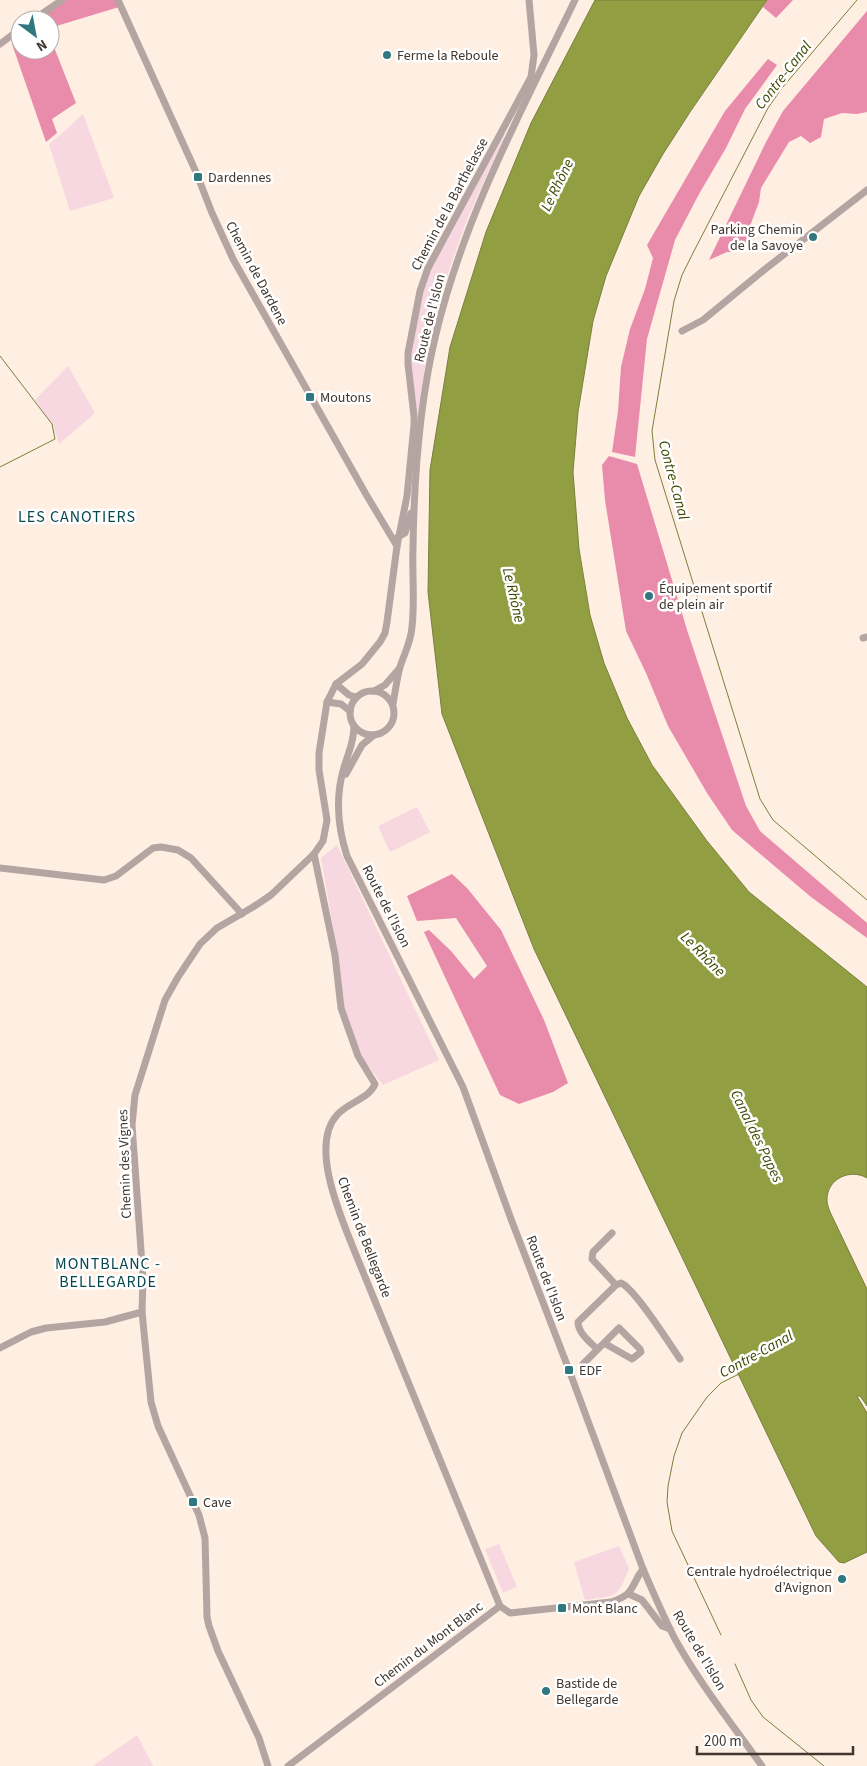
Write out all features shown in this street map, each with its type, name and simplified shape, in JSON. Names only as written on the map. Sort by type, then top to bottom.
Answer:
[{"type":"street","points":[[48,10],[62,0]]},
{"type":"street","name":"Chemin de Dardene","points":[[118,0],[196,172],[232,259],[366,496],[397,546]]},
{"type":"street","name":"Chemin de la Barthelasse","points":[[327,702],[336,684],[362,664],[385,633],[398,538],[407,496],[414,416],[408,353],[420,291],[428,268],[531,78],[534,55],[529,0]]},
{"type":"street","name":"Route de l'Islon","points":[[393,704],[412,628],[414,506],[418,444],[434,339],[448,288],[468,229],[488,181],[575,0]]},
{"type":"street","points":[[682,331],[703,320],[867,190]]},
{"type":"street","points":[[398,538],[405,533],[414,506]]},
{"type":"street","name":"Route de l'Islon","points":[[374,691],[385,685],[401,666]]},
{"type":"street","points":[[336,684],[348,695],[356,697]]},
{"type":"street","points":[[368,691],[374,691],[385,695],[393,704],[395,714],[392,724],[387,730],[374,736],[360,732],[354,726],[350,717],[350,711],[356,697],[368,691]]},
{"type":"street","points":[[327,702],[341,704],[350,711]]},
{"type":"street","name":"Chemin des Vignes","points":[[142,1312],[143,1278],[132,1125],[138,1081],[165,1000],[200,944],[217,928],[270,895],[314,854],[323,841],[327,820],[319,770],[319,753],[327,702]]},
{"type":"street","name":"Route de l'Islon","points":[[354,726],[354,739],[342,773],[338,815],[341,838],[347,856],[463,1087],[510,1219],[643,1569],[670,1629],[703,1684],[762,1766]]},
{"type":"street","name":"Route de l'Islon","points":[[340,788],[357,751],[364,742],[374,736]]},
{"type":"street","points":[[0,868],[104,880],[116,876],[147,851],[161,847],[178,850],[191,858],[242,914]]},
{"type":"street","name":"Chemin de Bellegarde","points":[[314,854],[335,954],[341,1008],[358,1056],[375,1084],[372,1090],[345,1108],[333,1120],[327,1141],[329,1181],[336,1205],[354,1250],[500,1606]]},
{"type":"street","points":[[612,1233],[592,1252],[591,1256],[616,1284]]},
{"type":"street","points":[[597,1349],[581,1332],[578,1322],[616,1284],[620,1283],[624,1284],[637,1298],[680,1359]]},
{"type":"street","points":[[0,1348],[31,1332],[46,1328],[105,1322],[142,1312],[154,1415],[203,1528],[205,1538],[207,1617],[212,1638],[259,1738],[268,1766]]},
{"type":"street","points":[[582,1364],[619,1328],[641,1352],[632,1359],[604,1343]]},
{"type":"street","points":[[643,1569],[629,1594],[642,1600],[662,1626],[670,1629]]},
{"type":"street","name":"Chemin du Mont Blanc","points":[[288,1766],[500,1606],[510,1613],[611,1602],[622,1599],[629,1594]]},
{"type":"shaded area","points":[[65,0],[116,0],[119,7],[60,25],[60,10],[52,10]]},
{"type":"shaded area","points":[[767,0],[793,0],[776,18],[763,7]]},
{"type":"shaded area","points":[[867,11],[867,112],[857,114],[842,113],[824,119],[821,137],[810,143],[801,136],[789,142],[761,188],[759,202],[750,226],[751,241],[744,252],[727,252],[709,260],[783,111]]},
{"type":"shaded area","points":[[768,59],[777,65],[745,109],[726,148],[675,240],[647,339],[635,457],[612,452],[618,411],[621,367],[630,329],[645,289],[653,258],[647,245],[725,111]]},
{"type":"shaded area","points":[[18,60],[59,60],[76,103],[52,119],[57,133],[46,142]]},
{"type":"shaded area","points":[[83,114],[114,198],[70,211],[49,144]]},
{"type":"shaded area","points":[[505,132],[503,141],[465,226],[445,282],[428,349],[418,417],[409,361],[425,278]]},
{"type":"shaded area","points":[[68,366],[95,413],[59,444],[53,425],[35,400]]},
{"type":"shaded area","points":[[609,456],[637,464],[688,633],[746,806],[760,831],[867,923],[867,938],[811,897],[732,830],[707,793],[668,726],[626,631],[605,500],[602,465]]},
{"type":"shaded area","points":[[417,807],[430,832],[390,852],[378,826]]},
{"type":"shaded area","points":[[337,845],[439,1060],[383,1085],[360,1055],[343,1006],[333,927],[321,858]]},
{"type":"shaded area","points":[[452,874],[467,888],[501,930],[544,1020],[568,1083],[553,1092],[519,1104],[500,1095],[424,932],[429,930],[451,951],[474,979],[487,966],[456,918],[417,921],[407,896]]},
{"type":"shaded area","points":[[499,1544],[517,1587],[503,1593],[485,1549]]},
{"type":"shaded area","points":[[619,1546],[629,1568],[618,1591],[609,1596],[585,1600],[574,1562]]},
{"type":"shaded area","points":[[137,1735],[153,1766],[93,1766]]},
{"type":"water","points":[[595,0],[767,0],[663,154],[639,196],[606,276],[593,321],[578,412],[573,472],[579,549],[590,615],[604,663],[627,718],[652,765],[707,841],[749,892],[867,987],[867,1178],[853,1174],[840,1178],[830,1187],[827,1201],[830,1212],[867,1289],[867,1406],[860,1396],[857,1396],[867,1413],[867,1552],[844,1563],[839,1562],[816,1536],[534,949],[442,714],[428,592],[430,470],[450,347],[486,232],[531,123]]},
{"type":"waterway","name":"Contre-Canal","points":[[857,0],[782,88],[768,108],[682,275],[674,301],[652,431],[655,460],[760,799],[773,820],[867,900]]},
{"type":"waterway","points":[[0,356],[52,424],[55,439],[0,467]]},
{"type":"waterway","name":"Contre-Canal","points":[[721,1635],[672,1531],[667,1502],[668,1486],[674,1456],[682,1433],[707,1397],[721,1383],[739,1374]]},
{"type":"waterway","name":"Contre-Canal","points":[[735,1664],[751,1700],[763,1717],[824,1766]]},
{"type":"place","name":"Ferme la Reboule","points":[[387,55]]},
{"type":"place","name":"Dardennes","points":[[198,177]]},
{"type":"place","name":"Parking Chemin de la Savoye","points":[[813,237]]},
{"type":"place","name":"Moutons","points":[[310,397]]},
{"type":"place","name":"Équipement sportif de plein air","points":[[649,596]]},
{"type":"place","name":"EDF","points":[[569,1370]]},
{"type":"place","name":"Cave","points":[[193,1502]]},
{"type":"place","name":"Centrale hydroélectrique d’Avignon","points":[[842,1579]]},
{"type":"place","name":"Mont Blanc","points":[[562,1608]]},
{"type":"place","name":"Bastide de Bellegarde","points":[[546,1691]]},
{"type":"district","name":"LES CANOTIERS","points":[[77,516]]},
{"type":"district","name":"MONTBLANC - BELLEGARDE","points":[[108,1272]]},
{"type":"water label","name":"Le Rhône","points":[[557,185]]},
{"type":"water label","name":"Le Rhône","points":[[514,595]]},
{"type":"water label","name":"Le Rhône","points":[[703,954]]},
{"type":"water label","name":"Canal des Papes","points":[[757,1136]]}]
